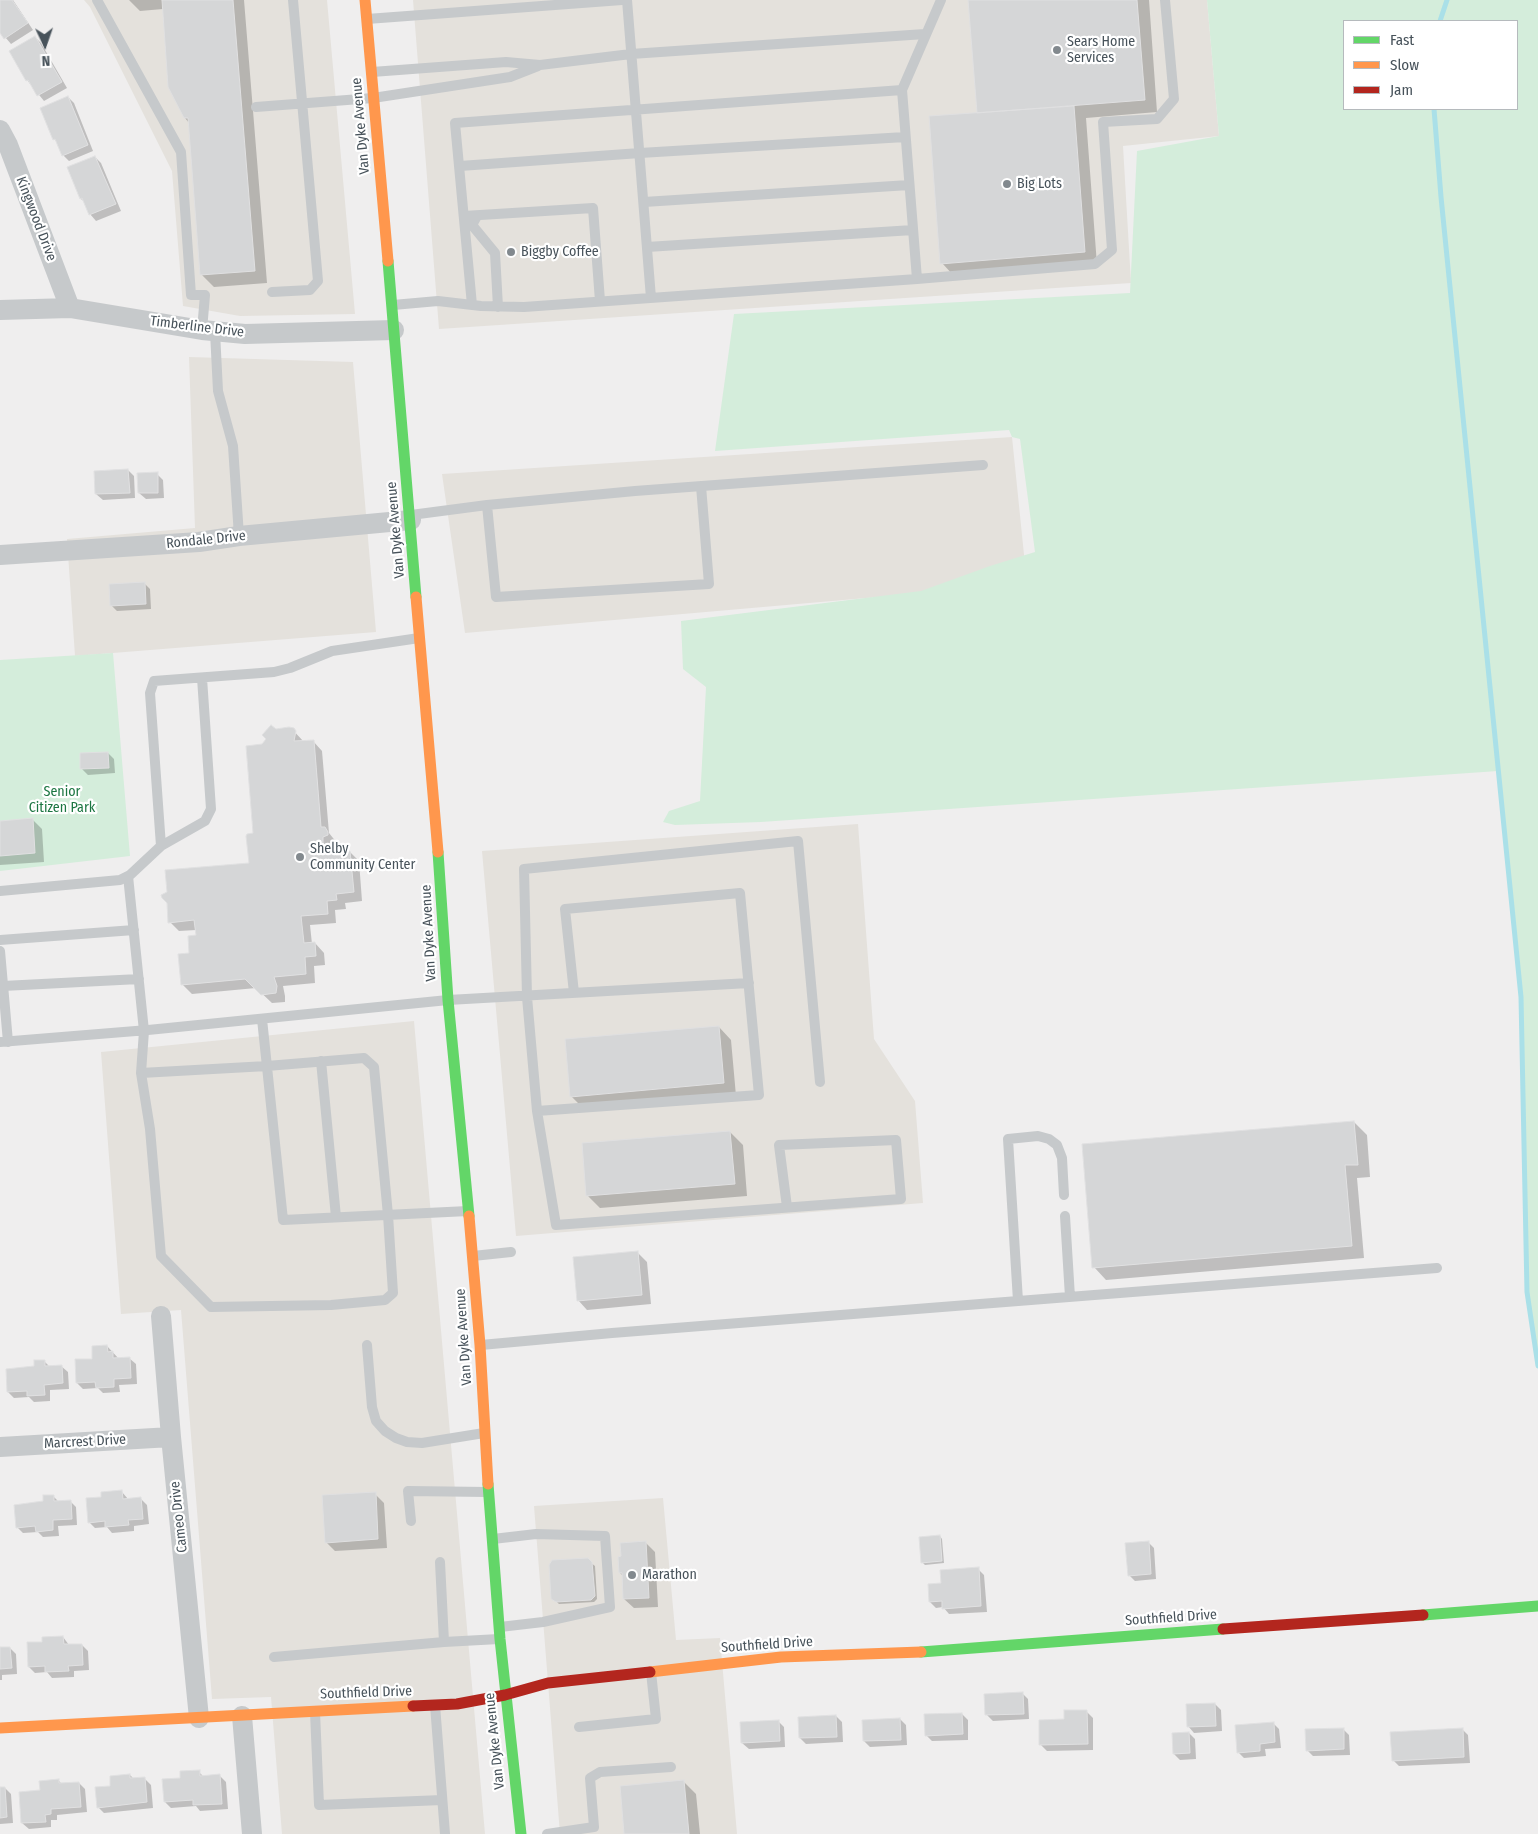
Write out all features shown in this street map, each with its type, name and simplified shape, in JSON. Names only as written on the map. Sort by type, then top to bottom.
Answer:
[{"type":"main road","name":"Van Dyke Avenue","points":[[365,0],[440,871],[448,1000],[480,1345],[488,1492],[504,1696],[520,1834]]},
{"type":"main road","name":"Southfield Drive","points":[[0,1728],[242,1716],[315,1710],[435,1706],[504,1696],[548,1683],[651,1670],[782,1657],[918,1652],[1538,1606]]},
{"type":"street","name":"Kingwood Drive","points":[[0,130],[8,145],[70,308]]},
{"type":"street","name":"Timberline Drive","points":[[0,310],[70,308],[208,331],[245,334],[394,330]]},
{"type":"street","name":"Rondale Drive","points":[[0,555],[199,542],[410,518]]},
{"type":"street","name":"Cameo Drive","points":[[161,1316],[198,1718]]},
{"type":"street","name":"Marcrest Drive","points":[[0,1447],[171,1437]]},
{"type":"street","points":[[242,1716],[252,1834]]},
{"type":"lane","points":[[97,0],[181,152],[191,295],[205,295],[208,331],[218,391],[233,446],[239,536]]},
{"type":"lane","points":[[272,292],[310,290],[318,281],[293,0]]},
{"type":"lane","points":[[366,19],[622,0]]},
{"type":"lane","points":[[627,0],[652,298]]},
{"type":"lane","points":[[917,279],[902,90],[940,0]]},
{"type":"lane","points":[[392,305],[438,301],[498,307],[524,307],[917,279],[1095,264],[1112,250],[1103,122],[1157,119],[1174,99],[1165,0]]},
{"type":"lane","points":[[371,72],[506,62],[540,65],[631,54],[925,34]]},
{"type":"lane","points":[[256,107],[374,98],[510,77],[540,65]]},
{"type":"lane","points":[[472,305],[455,123],[902,90]]},
{"type":"lane","points":[[460,166],[905,137]]},
{"type":"lane","points":[[644,202],[909,185]]},
{"type":"lane","points":[[464,216],[594,208],[600,301]]},
{"type":"lane","points":[[477,216],[472,225],[495,253],[498,307]]},
{"type":"lane","points":[[647,247],[913,230]]},
{"type":"lane","points":[[410,518],[488,505],[700,486],[983,465]]},
{"type":"lane","points":[[488,505],[496,597],[709,584],[700,486]]},
{"type":"lane","points":[[161,846],[150,693],[154,681],[274,672],[290,668],[332,651],[420,638]]},
{"type":"lane","points":[[0,891],[120,880],[128,876],[161,846],[205,821],[211,809],[202,678]]},
{"type":"lane","points":[[787,1207],[779,1145],[896,1140],[901,1199],[556,1225],[537,1111],[527,997],[524,869],[798,841],[820,1082]]},
{"type":"lane","points":[[128,876],[144,1030],[142,1073],[150,1129],[161,1256],[211,1307],[331,1305],[385,1300],[393,1293],[388,1215],[374,1067],[364,1058],[142,1073]]},
{"type":"lane","points":[[537,1111],[759,1095],[740,893],[565,909],[574,993]]},
{"type":"lane","points":[[0,940],[134,930]]},
{"type":"lane","points":[[0,951],[4,1042],[448,1000],[749,983]]},
{"type":"lane","points":[[3,986],[139,979]]},
{"type":"lane","points":[[262,1019],[283,1220],[469,1211]]},
{"type":"lane","points":[[321,1061],[336,1217]]},
{"type":"lane","points":[[1018,1301],[1008,1138],[1038,1136],[1049,1139],[1057,1145],[1062,1158],[1064,1195]]},
{"type":"lane","points":[[1065,1216],[1070,1297]]},
{"type":"lane","points":[[472,1256],[511,1252]]},
{"type":"lane","points":[[480,1345],[1438,1268]]},
{"type":"lane","points":[[367,1345],[372,1407],[376,1421],[385,1431],[407,1442],[422,1443],[485,1433]]},
{"type":"lane","points":[[411,1521],[408,1491],[488,1492]]},
{"type":"lane","points":[[274,1657],[444,1642],[499,1633],[610,1606],[605,1536],[536,1534],[492,1539]]},
{"type":"lane","points":[[440,1562],[444,1642]]},
{"type":"lane","points":[[579,1727],[656,1719],[651,1670]]},
{"type":"lane","points":[[435,1706],[445,1834]]},
{"type":"lane","points":[[315,1710],[319,1805],[442,1800]]},
{"type":"lane","points":[[547,1834],[594,1827],[590,1778],[600,1772],[671,1767]]},
{"type":"shaded area","points":[[84,0],[327,0],[355,314],[240,316],[183,306],[172,171],[90,7]]},
{"type":"shaded area","points":[[413,0],[1207,0],[1219,136],[1123,146],[1131,283],[439,329]]},
{"type":"shaded area","points":[[189,357],[353,362],[376,632],[75,656],[67,539],[195,528]]},
{"type":"shaded area","points":[[1012,437],[1027,584],[465,633],[442,474]]},
{"type":"shaded area","points":[[858,824],[874,1039],[915,1101],[923,1203],[516,1236],[482,851]]},
{"type":"shaded area","points":[[414,1021],[485,1834],[282,1834],[271,1697],[212,1699],[181,1310],[121,1314],[101,1052]]},
{"type":"shaded area","points":[[663,1498],[676,1640],[720,1638],[737,1834],[560,1834],[534,1506]]},
{"type":"green space","points":[[1207,0],[1538,0],[1538,1366],[1527,1292],[1521,997],[1498,771],[761,822],[675,825],[663,822],[669,811],[700,801],[706,687],[683,669],[681,621],[921,591],[1035,552],[1020,439],[1012,437],[1009,430],[715,451],[734,314],[1130,293],[1137,151],[1219,136]]},
{"type":"green space","name":"Senior Citizen Park","points":[[113,653],[130,856],[0,871],[0,660]]},
{"type":"building","points":[[0,0],[12,0],[28,23],[4,39],[0,33]]},
{"type":"building","points":[[162,0],[233,0],[255,271],[200,275],[188,118],[184,118],[168,87]]},
{"type":"building","name":"Sears Home Services","points":[[968,0],[1137,0],[1145,100],[977,113]]},
{"type":"building","points":[[35,36],[62,82],[37,96],[9,51]]},
{"type":"building","points":[[68,96],[88,145],[62,156],[55,139],[53,140],[40,108]]},
{"type":"building","name":"Big Lots","points":[[1074,106],[1085,252],[940,264],[929,116]]},
{"type":"building","points":[[95,156],[116,204],[89,215],[82,198],[80,199],[67,167]]},
{"type":"building","points":[[128,469],[130,493],[95,494],[94,471]]},
{"type":"building","points":[[158,472],[158,493],[138,493],[137,473]]},
{"type":"building","points":[[145,582],[146,604],[110,606],[109,584]]},
{"type":"building","name":"Shelby Community Center","points":[[271,725],[276,729],[294,728],[296,731],[294,741],[314,740],[321,827],[325,827],[328,832],[328,835],[323,837],[323,846],[332,845],[333,852],[350,851],[354,892],[336,894],[337,900],[327,901],[328,914],[301,916],[304,943],[315,942],[316,956],[305,957],[306,974],[274,977],[277,986],[276,993],[261,995],[245,979],[181,985],[178,954],[189,953],[188,936],[196,935],[194,920],[168,923],[167,903],[161,895],[167,892],[165,870],[249,863],[246,836],[253,833],[246,746],[262,744],[266,739],[262,735]]},
{"type":"building","points":[[108,752],[109,768],[80,769],[80,753]]},
{"type":"building","points":[[33,818],[35,853],[0,856],[0,821]]},
{"type":"building","points":[[719,1026],[724,1083],[570,1097],[565,1039]]},
{"type":"building","points":[[1354,1121],[1358,1165],[1345,1165],[1352,1246],[1092,1268],[1082,1144]]},
{"type":"building","points":[[730,1131],[735,1184],[586,1196],[582,1143]]},
{"type":"building","points":[[638,1251],[642,1295],[577,1301],[573,1257]]},
{"type":"building","points":[[107,1345],[108,1352],[113,1351],[113,1358],[130,1357],[131,1378],[114,1379],[114,1387],[96,1388],[95,1382],[76,1383],[75,1359],[92,1359],[92,1346]]},
{"type":"building","points":[[34,1360],[45,1360],[45,1366],[62,1365],[63,1383],[44,1385],[45,1395],[27,1396],[27,1391],[7,1392],[6,1369],[34,1366]]},
{"type":"building","points":[[122,1490],[123,1499],[141,1497],[143,1519],[128,1520],[129,1525],[105,1527],[105,1521],[88,1523],[86,1498],[101,1497],[101,1492]]},
{"type":"building","points":[[376,1492],[378,1539],[325,1543],[322,1495]]},
{"type":"building","points":[[43,1495],[54,1495],[54,1501],[71,1500],[72,1519],[53,1520],[53,1530],[36,1532],[35,1526],[16,1528],[14,1505],[43,1501]]},
{"type":"building","points":[[940,1535],[942,1561],[921,1563],[919,1537]]},
{"type":"building","points":[[646,1541],[649,1598],[623,1599],[622,1573],[619,1573],[618,1557],[621,1556],[620,1543]]},
{"type":"building","points":[[1149,1541],[1151,1574],[1128,1576],[1125,1543]]},
{"type":"building","points":[[588,1558],[592,1562],[595,1596],[591,1600],[556,1602],[551,1599],[549,1565],[552,1560]]},
{"type":"building","points":[[979,1567],[981,1606],[942,1609],[942,1601],[929,1602],[928,1584],[941,1583],[940,1570]]},
{"type":"building","points":[[63,1636],[64,1644],[82,1644],[83,1665],[68,1666],[69,1671],[45,1672],[45,1666],[28,1667],[27,1642],[42,1642],[42,1637]]},
{"type":"building","points":[[0,1647],[10,1647],[12,1668],[0,1669]]},
{"type":"building","points":[[1023,1692],[1024,1714],[985,1715],[984,1694]]},
{"type":"building","points":[[1215,1703],[1216,1726],[1187,1727],[1186,1704]]},
{"type":"building","points":[[1064,1710],[1087,1710],[1088,1744],[1039,1745],[1039,1720],[1064,1719]]},
{"type":"building","points":[[962,1713],[963,1734],[925,1736],[924,1714]]},
{"type":"building","points":[[836,1715],[837,1737],[799,1738],[798,1717]]},
{"type":"building","points":[[900,1718],[901,1740],[863,1741],[862,1720]]},
{"type":"building","points":[[779,1720],[780,1741],[741,1743],[740,1722]]},
{"type":"building","points":[[1274,1722],[1275,1742],[1260,1744],[1260,1751],[1237,1753],[1235,1725]]},
{"type":"building","points":[[1344,1728],[1344,1749],[1306,1751],[1305,1729]]},
{"type":"building","points":[[1463,1728],[1464,1757],[1392,1761],[1390,1732]]},
{"type":"building","points":[[1189,1732],[1190,1753],[1173,1754],[1172,1733]]},
{"type":"building","points":[[200,1770],[200,1776],[220,1774],[222,1804],[193,1805],[193,1800],[164,1802],[162,1779],[180,1778],[180,1771]]},
{"type":"building","points":[[130,1774],[130,1778],[145,1777],[147,1802],[97,1808],[95,1787],[110,1786],[110,1776]]},
{"type":"building","points":[[59,1779],[59,1783],[79,1782],[81,1807],[51,1809],[51,1814],[45,1815],[46,1822],[21,1823],[19,1792],[40,1790],[39,1781]]},
{"type":"building","points":[[684,1780],[689,1834],[624,1834],[620,1786]]},
{"type":"building","points":[[0,1787],[5,1787],[7,1817],[0,1818]]},
{"type":"waterway","points":[[1440,20],[1447,0]]},
{"type":"waterway","points":[[1434,110],[1441,197],[1521,997],[1527,1292],[1538,1366]]},
{"type":"traffic: fast","points":[[388,261],[416,597]]},
{"type":"traffic: fast","points":[[438,852],[448,1000],[469,1216]]},
{"type":"traffic: fast","points":[[488,1484],[500,1639],[521,1834]]},
{"type":"traffic: fast","points":[[1423,1615],[1538,1606]]},
{"type":"traffic: fast","points":[[921,1652],[1223,1629]]},
{"type":"traffic: slow","points":[[365,0],[388,261]]},
{"type":"traffic: slow","points":[[416,597],[438,852]]},
{"type":"traffic: slow","points":[[469,1216],[480,1345],[488,1484]]},
{"type":"traffic: slow","points":[[650,1672],[781,1657],[921,1652]]},
{"type":"traffic: slow","points":[[0,1728],[413,1706]]},
{"type":"traffic: jam","points":[[1223,1629],[1423,1615]]},
{"type":"traffic: jam","points":[[413,1706],[457,1704],[505,1695],[548,1683],[650,1672]]},
{"type":"place","name":"Sears Home Services","points":[[1057,50]]},
{"type":"place","name":"Big Lots","points":[[1007,184]]},
{"type":"place","name":"Biggby Coffee","points":[[511,252]]},
{"type":"place","name":"Shelby Community Center","points":[[300,857]]},
{"type":"place","name":"Marathon","points":[[632,1575]]}]
